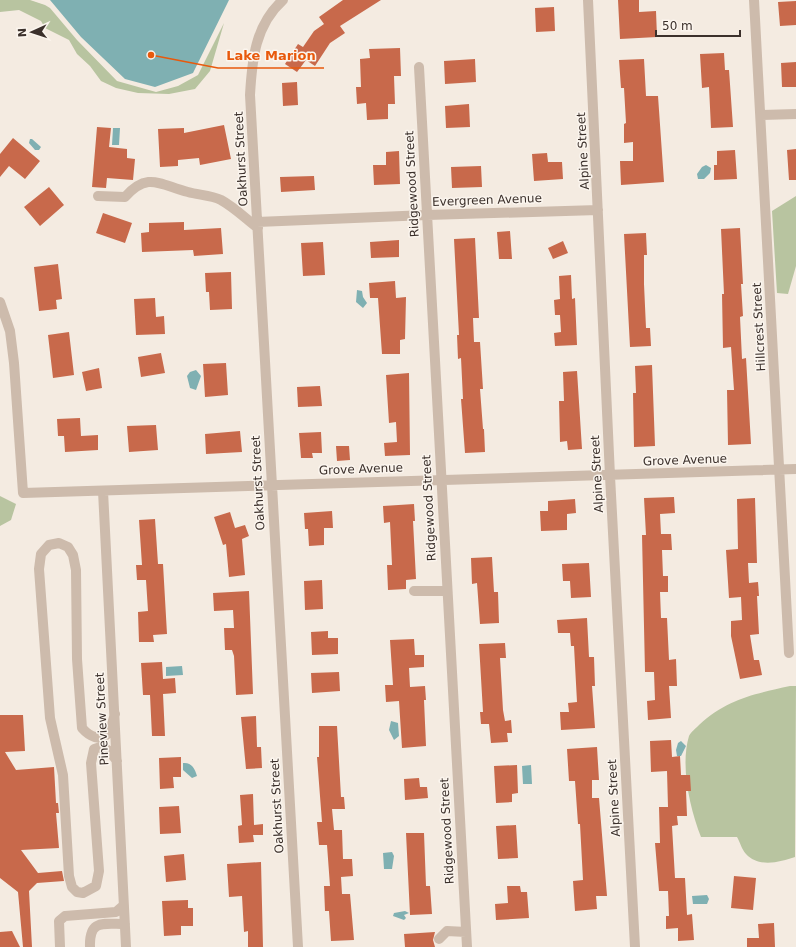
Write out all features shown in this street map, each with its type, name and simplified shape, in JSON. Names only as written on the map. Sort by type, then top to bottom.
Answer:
[{"type":"street","name":"Oakhurst Street","points":[[283,0],[266,19],[258,37],[252,62],[250,95],[298,947]]},
{"type":"street","name":"Alpine Street","points":[[588,0],[610,476],[636,947]]},
{"type":"street","name":"Hillcrest Street","points":[[754,0],[789,653]]},
{"type":"street","name":"Ridgewood Street","points":[[419,67],[467,947]]},
{"type":"street","points":[[761,115],[796,114]]},
{"type":"street","points":[[98,196],[119,198],[125,197],[136,186],[154,181],[162,182],[187,192],[220,200],[257,225]]},
{"type":"street","name":"Evergreen Avenue","points":[[257,225],[427,215],[598,210]]},
{"type":"street","name":"Grove Avenue","points":[[0,302],[10,331],[14,363],[23,493],[610,476],[796,469]]},
{"type":"street","name":"Pineview Street","points":[[103,491],[126,947]]},
{"type":"street","points":[[115,714],[110,732],[105,736],[88,736],[82,728],[77,659],[74,562],[68,547],[59,543],[49,545],[41,554],[39,569],[45,659],[50,718],[63,774],[69,876],[72,886],[77,892],[84,892],[96,886],[100,871],[91,763],[94,749],[103,747],[107,749],[117,761]]},
{"type":"street","points":[[414,591],[447,591]]},
{"type":"street","points":[[60,947],[59,921],[65,916],[116,912],[124,905]]},
{"type":"street","points":[[90,947],[90,935],[92,928],[97,924],[125,924]]},
{"type":"street","points":[[439,939],[447,931],[466,932]]},
{"type":"green space","points":[[0,0],[30,0],[45,5],[50,8],[77,40],[117,81],[156,92],[178,86],[198,75],[224,23],[210,71],[195,89],[169,94],[138,93],[116,88],[101,81],[90,66],[77,54],[69,40],[45,28],[41,21],[19,10],[0,12]]},
{"type":"green space","points":[[796,196],[796,266],[788,294],[777,293],[772,211]]},
{"type":"green space","points":[[0,496],[16,504],[11,520],[0,526]]},
{"type":"green space","points":[[790,686],[796,686],[795,857],[770,863],[757,861],[751,858],[743,850],[737,837],[701,837],[690,801],[686,774],[686,748],[691,733],[709,716],[720,709],[731,703],[753,695]]},
{"type":"water","points":[[50,0],[229,0],[193,73],[155,87],[125,79],[81,37]]},
{"type":"water","points":[[113,128],[120,128],[119,145],[112,145]]},
{"type":"water","points":[[30,139],[41,147],[39,150],[35,150],[29,143]]},
{"type":"water","points":[[706,165],[711,168],[710,173],[704,179],[698,179],[697,174],[702,167]]},
{"type":"water","points":[[357,290],[362,291],[363,297],[367,303],[363,308],[356,302]]},
{"type":"water","points":[[196,370],[201,376],[196,390],[190,388],[187,376],[190,372]]},
{"type":"water","points":[[182,666],[183,675],[166,676],[166,667]]},
{"type":"water","points":[[391,721],[398,723],[399,736],[394,740],[389,730]]},
{"type":"water","points":[[681,741],[686,746],[681,756],[677,756],[676,750],[678,743]]},
{"type":"water","points":[[183,763],[188,763],[192,766],[197,776],[192,778],[183,770]]},
{"type":"water","points":[[531,765],[532,784],[523,784],[522,766]]},
{"type":"water","points":[[392,852],[394,856],[392,869],[384,869],[383,853]]},
{"type":"water","points":[[707,895],[709,899],[707,904],[693,904],[692,896]]},
{"type":"water","points":[[405,911],[409,913],[404,915],[406,918],[404,920],[393,916],[394,913]]},
{"type":"building","points":[[343,0],[381,0],[340,26],[345,33],[330,43],[315,66],[306,60],[297,72],[285,64],[298,44],[303,47],[314,31],[324,24],[319,17]]},
{"type":"building","points":[[618,0],[639,0],[639,12],[656,11],[657,37],[620,39]]},
{"type":"building","points":[[796,1],[796,25],[780,26],[778,2]]},
{"type":"building","points":[[554,7],[555,31],[536,32],[535,8]]},
{"type":"building","points":[[400,48],[401,76],[394,76],[395,104],[388,104],[388,119],[367,120],[366,103],[357,104],[356,87],[361,87],[360,59],[370,58],[369,49]]},
{"type":"building","points":[[724,53],[725,70],[729,70],[733,127],[711,128],[709,87],[702,88],[700,54]]},
{"type":"building","points":[[475,59],[476,82],[445,84],[444,61]]},
{"type":"building","points":[[644,59],[646,96],[658,96],[664,182],[621,185],[620,161],[633,161],[633,142],[624,143],[624,124],[626,123],[624,88],[621,88],[619,60]]},
{"type":"building","points":[[796,62],[796,87],[782,87],[781,63]]},
{"type":"building","points":[[297,82],[298,105],[283,106],[282,83]]},
{"type":"building","points":[[469,104],[470,127],[446,128],[445,106]]},
{"type":"building","points":[[224,125],[231,159],[200,165],[199,158],[178,160],[178,166],[160,167],[158,129],[184,128],[184,133]]},
{"type":"building","points":[[97,127],[111,128],[109,147],[127,149],[127,158],[135,159],[133,180],[107,178],[106,188],[92,187]]},
{"type":"building","points":[[13,138],[40,161],[25,179],[9,166],[0,177],[0,154]]},
{"type":"building","points":[[796,149],[796,180],[789,180],[787,150]]},
{"type":"building","points":[[735,150],[737,179],[714,180],[714,165],[717,165],[717,151]]},
{"type":"building","points":[[399,151],[400,184],[374,185],[373,165],[386,165],[386,152]]},
{"type":"building","points":[[547,153],[548,162],[562,162],[563,179],[534,181],[532,154]]},
{"type":"building","points":[[481,166],[482,187],[452,188],[451,167]]},
{"type":"building","points":[[314,176],[315,190],[281,192],[280,177]]},
{"type":"building","points":[[49,187],[64,205],[40,226],[24,207]]},
{"type":"building","points":[[103,213],[132,223],[125,243],[96,233]]},
{"type":"building","points":[[184,222],[184,230],[221,228],[223,254],[194,256],[193,250],[142,252],[141,233],[149,232],[149,223]]},
{"type":"building","points":[[740,228],[743,284],[741,284],[743,316],[740,317],[742,359],[746,358],[751,444],[728,445],[727,390],[734,390],[731,347],[723,348],[722,294],[724,294],[721,229]]},
{"type":"building","points":[[510,231],[512,259],[499,259],[497,232]]},
{"type":"building","points":[[646,233],[647,255],[644,255],[644,284],[646,328],[650,328],[651,346],[630,347],[624,234]]},
{"type":"building","points":[[475,238],[479,318],[473,318],[474,342],[480,342],[483,389],[480,389],[485,452],[465,453],[461,399],[463,399],[461,358],[458,359],[457,335],[459,335],[454,239]]},
{"type":"building","points":[[399,240],[399,257],[371,258],[370,242]]},
{"type":"building","points":[[563,241],[568,253],[553,259],[548,248]]},
{"type":"building","points":[[323,242],[325,275],[303,276],[301,243]]},
{"type":"building","points":[[58,264],[62,299],[56,300],[57,309],[39,311],[34,267]]},
{"type":"building","points":[[231,272],[232,309],[210,310],[209,292],[206,292],[205,273]]},
{"type":"building","points":[[571,275],[572,299],[575,298],[577,345],[555,346],[554,333],[561,332],[560,315],[555,315],[554,300],[560,299],[559,276]]},
{"type":"building","points":[[395,281],[396,298],[406,297],[405,339],[400,340],[400,354],[382,354],[378,298],[370,298],[369,283]]},
{"type":"building","points":[[155,298],[156,317],[164,316],[165,334],[136,335],[134,299]]},
{"type":"building","points":[[69,332],[74,375],[53,378],[48,335]]},
{"type":"building","points":[[161,353],[165,373],[141,377],[138,357]]},
{"type":"building","points":[[226,363],[228,395],[205,397],[203,364]]},
{"type":"building","points":[[652,365],[655,446],[634,447],[633,393],[636,393],[635,366]]},
{"type":"building","points":[[99,368],[102,388],[86,391],[82,372]]},
{"type":"building","points":[[577,371],[582,449],[568,450],[567,441],[560,442],[559,401],[564,401],[563,372]]},
{"type":"building","points":[[409,373],[410,455],[385,456],[384,443],[397,442],[396,422],[389,423],[386,375]]},
{"type":"building","points":[[320,386],[322,406],[298,407],[297,387]]},
{"type":"building","points":[[80,418],[81,436],[98,435],[98,450],[65,452],[64,436],[58,436],[57,419]]},
{"type":"building","points":[[156,425],[158,450],[129,452],[127,426]]},
{"type":"building","points":[[240,431],[242,452],[206,454],[205,434]]},
{"type":"building","points":[[321,432],[322,453],[312,453],[313,458],[301,458],[299,433]]},
{"type":"building","points":[[336,446],[349,446],[350,460],[337,461]]},
{"type":"building","points":[[674,497],[675,513],[660,514],[661,534],[671,534],[672,550],[662,550],[663,576],[668,576],[668,592],[660,592],[661,618],[667,618],[669,660],[676,659],[677,686],[669,686],[671,718],[648,720],[647,701],[655,700],[654,672],[645,672],[642,535],[646,535],[644,498]]},
{"type":"building","points":[[755,498],[757,563],[748,563],[749,583],[758,582],[759,596],[757,596],[759,634],[750,635],[754,660],[759,660],[762,675],[740,679],[731,636],[731,621],[742,620],[741,597],[729,598],[726,550],[738,549],[737,499]]},
{"type":"building","points":[[575,499],[576,513],[567,514],[567,530],[541,531],[540,511],[548,511],[548,501]]},
{"type":"building","points":[[414,504],[415,521],[413,521],[416,579],[406,580],[406,589],[388,590],[387,565],[392,565],[390,522],[384,523],[383,506]]},
{"type":"building","points":[[332,511],[333,528],[324,528],[324,545],[309,546],[308,529],[305,529],[304,513]]},
{"type":"building","points":[[230,512],[235,528],[245,525],[249,536],[242,539],[245,575],[229,577],[226,544],[223,545],[214,517]]},
{"type":"building","points":[[155,519],[158,564],[163,564],[167,634],[153,635],[154,642],[139,642],[138,612],[148,611],[146,580],[137,580],[136,565],[142,565],[139,520]]},
{"type":"building","points":[[492,557],[494,592],[498,592],[499,623],[480,624],[477,583],[472,584],[471,558]]},
{"type":"building","points":[[589,563],[591,597],[571,598],[570,581],[563,581],[562,564]]},
{"type":"building","points":[[322,580],[323,609],[305,610],[304,581]]},
{"type":"building","points":[[249,591],[253,694],[236,695],[234,656],[232,650],[225,650],[224,628],[234,628],[233,610],[214,611],[213,593]]},
{"type":"building","points":[[587,618],[589,657],[594,657],[595,686],[592,686],[595,728],[561,730],[560,712],[569,712],[568,703],[577,702],[574,646],[571,646],[570,633],[558,633],[557,620]]},
{"type":"building","points":[[328,631],[328,638],[338,638],[338,654],[312,655],[311,632]]},
{"type":"building","points":[[414,639],[415,655],[424,655],[424,667],[409,668],[410,687],[425,686],[426,700],[424,700],[426,746],[402,748],[399,701],[386,702],[385,685],[393,685],[390,640]]},
{"type":"building","points":[[505,643],[506,658],[500,658],[503,710],[505,721],[511,720],[512,733],[507,733],[508,742],[491,743],[489,724],[481,724],[480,712],[483,712],[479,644]]},
{"type":"building","points":[[162,662],[163,679],[175,678],[176,693],[163,694],[165,736],[152,736],[150,695],[143,695],[141,663]]},
{"type":"building","points":[[339,672],[340,691],[312,693],[311,673]]},
{"type":"building","points":[[0,715],[23,715],[25,751],[5,752],[16,770],[54,767],[56,803],[58,803],[59,813],[56,813],[59,848],[21,850],[38,873],[62,871],[64,881],[37,883],[29,891],[32,947],[23,947],[18,892],[0,878]]},
{"type":"building","points":[[256,716],[257,747],[261,747],[262,768],[246,769],[241,717]]},
{"type":"building","points":[[319,726],[337,726],[341,797],[344,797],[345,809],[332,809],[334,830],[342,830],[343,859],[352,859],[353,876],[341,877],[342,894],[350,894],[354,940],[331,941],[329,911],[325,911],[324,886],[330,886],[327,845],[319,845],[317,822],[322,822],[317,757],[319,757]]},
{"type":"building","points":[[671,740],[672,757],[680,756],[681,775],[690,775],[691,791],[686,791],[687,816],[677,816],[678,825],[672,826],[675,878],[685,878],[687,915],[692,914],[694,940],[678,941],[678,928],[666,929],[666,916],[669,916],[668,891],[659,891],[655,843],[660,843],[659,807],[668,807],[667,771],[651,772],[650,741]]},
{"type":"building","points":[[597,747],[599,780],[592,780],[592,798],[599,798],[607,896],[596,896],[597,909],[575,911],[573,881],[583,880],[580,824],[578,824],[575,781],[569,781],[567,749]]},
{"type":"building","points":[[181,757],[181,777],[173,777],[174,788],[160,789],[159,758]]},
{"type":"building","points":[[517,765],[518,793],[512,794],[512,802],[496,803],[494,766]]},
{"type":"building","points":[[419,778],[420,787],[427,787],[428,798],[405,800],[404,779]]},
{"type":"building","points":[[253,794],[254,825],[263,824],[263,835],[253,835],[254,842],[239,843],[238,826],[242,825],[240,795]]},
{"type":"building","points":[[179,806],[181,833],[160,834],[159,807]]},
{"type":"building","points":[[516,825],[518,858],[498,859],[496,826]]},
{"type":"building","points":[[406,833],[424,833],[426,886],[430,886],[432,914],[410,915]]},
{"type":"building","points":[[184,854],[186,880],[166,882],[164,856]]},
{"type":"building","points":[[261,862],[263,947],[248,947],[248,931],[244,932],[242,896],[229,897],[227,864]]},
{"type":"building","points":[[734,876],[756,878],[753,910],[731,908]]},
{"type":"building","points":[[507,886],[520,886],[521,892],[527,892],[529,918],[496,920],[495,904],[508,903]]},
{"type":"building","points":[[188,900],[188,908],[193,908],[193,926],[181,926],[181,935],[164,936],[162,901]]},
{"type":"building","points":[[774,923],[775,947],[747,947],[747,938],[759,938],[758,924]]},
{"type":"building","points":[[12,931],[20,947],[0,947],[0,932]]},
{"type":"building","points":[[435,932],[433,940],[435,947],[405,947],[404,934]]},
{"type":"place","name":"Lake Marion","points":[[151,55]]}]
